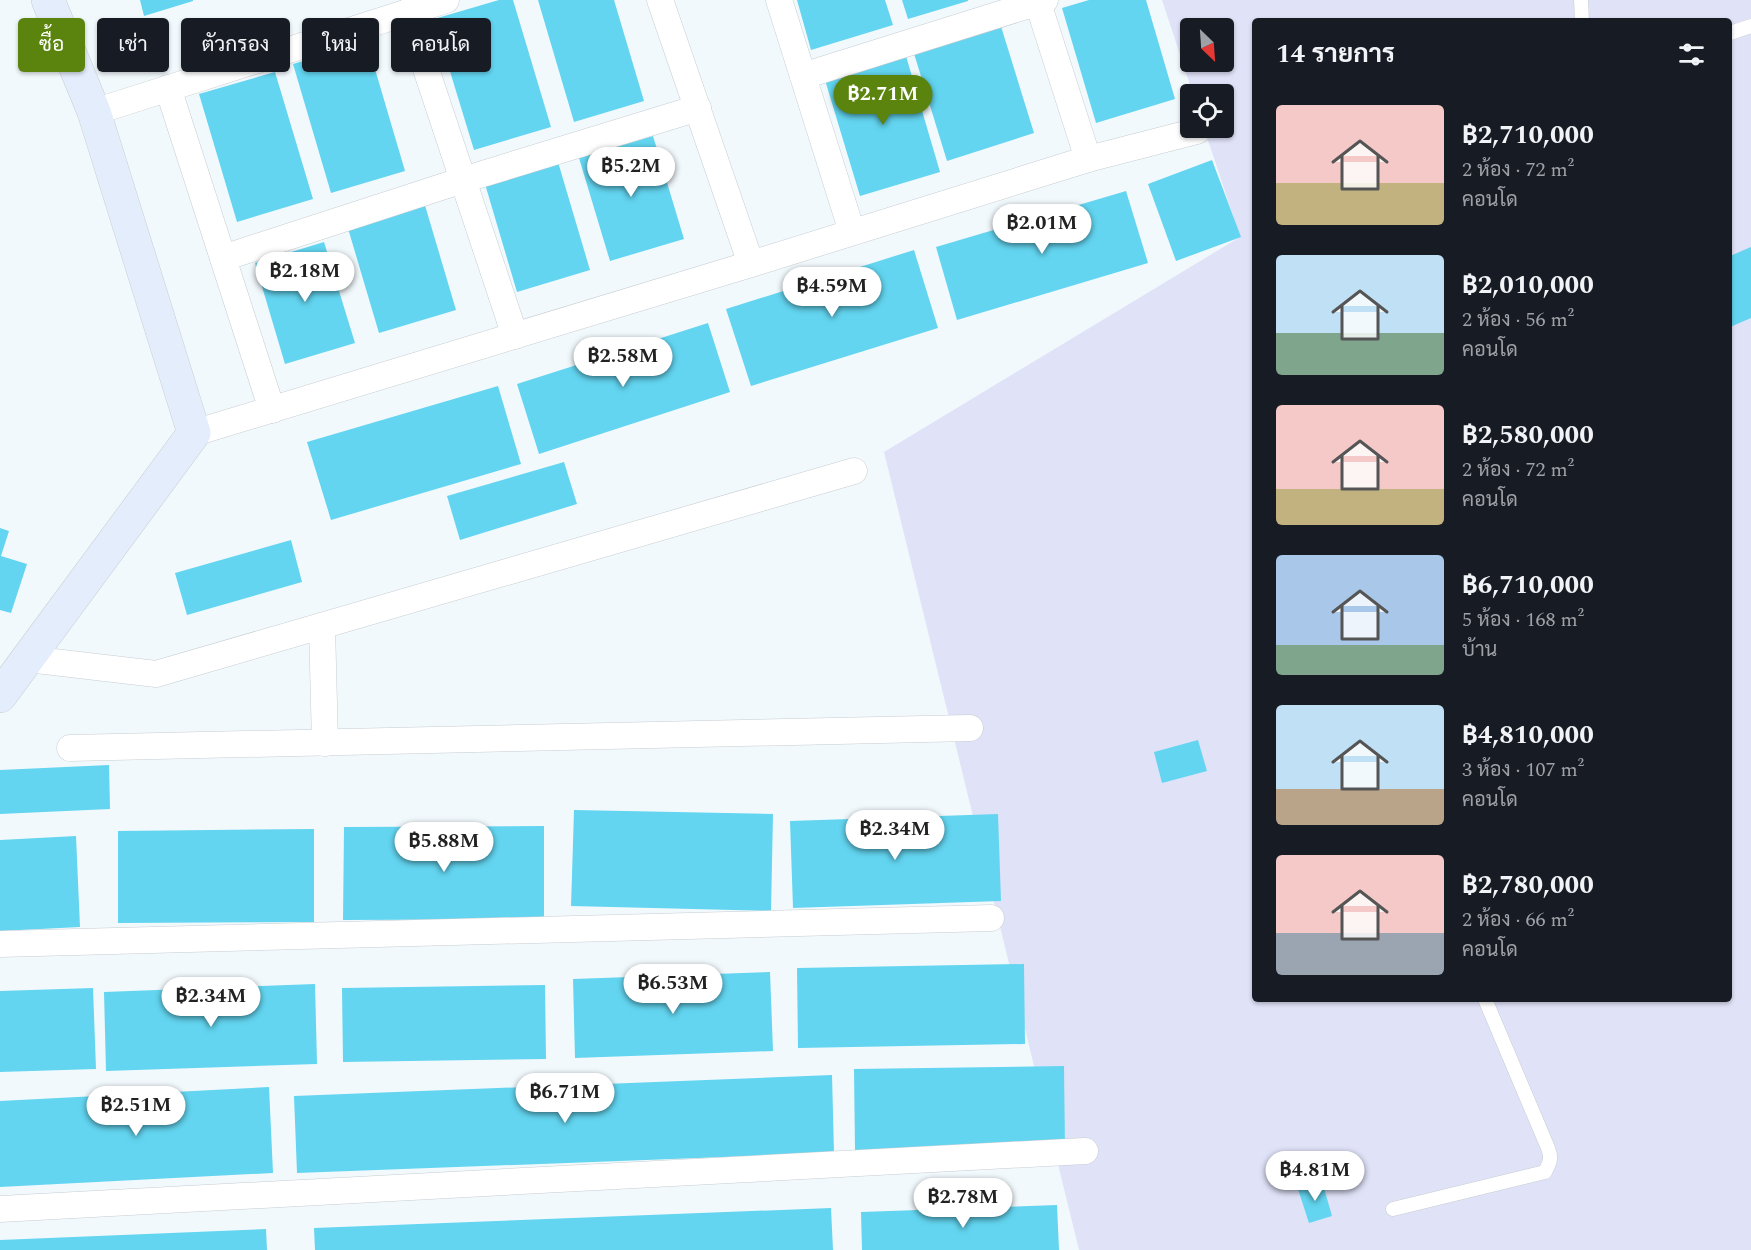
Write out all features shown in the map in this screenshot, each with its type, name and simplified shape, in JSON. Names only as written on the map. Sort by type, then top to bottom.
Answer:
[{"type":"street","points":[[48,0],[94,112],[194,433]]},
{"type":"street","points":[[94,112],[446,0]]},
{"type":"street","points":[[660,0],[751,264]]},
{"type":"street","points":[[779,0],[852,232]]},
{"type":"street","points":[[803,76],[1040,1],[1088,159]]},
{"type":"street","points":[[407,12],[515,336]]},
{"type":"street","points":[[168,88],[272,410]]},
{"type":"street","points":[[223,258],[463,180],[698,108]]},
{"type":"street","points":[[0,696],[194,433],[1088,159],[1180,135]]},
{"type":"street","points":[[28,659],[156,674],[854,471]]},
{"type":"street","points":[[322,626],[325,742]]},
{"type":"street","points":[[70,748],[970,728]]},
{"type":"street","points":[[0,944],[991,918]]},
{"type":"street","points":[[0,1209],[1085,1151]]},
{"type":"lane","points":[[1581,0],[1582,18]]},
{"type":"lane","points":[[1732,32],[1751,26]]},
{"type":"lane","points":[[1393,1209],[1545,1172],[1550,1162],[1552,1157],[1486,1002]]},
{"type":"shaded area","points":[[1162,0],[1751,0],[1751,1250],[1079,1250],[884,452],[1240,237],[1207,138],[1234,138],[1234,84],[1190,84],[1186,72],[1234,72],[1234,18],[1180,18],[1180,55]]},
{"type":"building","points":[[140,0],[193,0],[193,1],[144,16]]},
{"type":"building","points":[[499,0],[513,0],[551,127],[474,150],[450,72],[491,72],[491,18],[437,18]]},
{"type":"building","points":[[538,0],[614,0],[644,101],[574,122]]},
{"type":"building","points":[[797,0],[885,0],[893,25],[811,50]]},
{"type":"building","points":[[902,0],[968,0],[968,1],[908,19]]},
{"type":"building","points":[[1089,0],[1146,0],[1175,99],[1096,123],[1062,8]]},
{"type":"building","points":[[999,20],[1034,133],[947,161],[912,47]]},
{"type":"building","points":[[906,56],[940,172],[860,196],[825,80]]},
{"type":"building","points":[[302,61],[302,72],[376,72],[405,171],[331,193],[293,64]]},
{"type":"building","points":[[275,72],[313,199],[237,222],[199,94]]},
{"type":"building","points":[[653,136],[684,239],[610,261],[579,158]]},
{"type":"building","points":[[1212,160],[1241,237],[1176,261],[1148,184]]},
{"type":"building","points":[[558,162],[590,270],[517,292],[485,184]]},
{"type":"building","points":[[1126,191],[1148,263],[957,320],[936,247]]},
{"type":"building","points":[[424,202],[456,310],[379,333],[347,225]]},
{"type":"building","points":[[324,242],[355,343],[285,364],[255,263]]},
{"type":"building","points":[[1751,247],[1751,318],[1732,326],[1732,255]]},
{"type":"building","points":[[914,250],[938,328],[751,386],[726,309]]},
{"type":"building","points":[[708,323],[730,392],[539,454],[517,384]]},
{"type":"building","points":[[498,386],[521,464],[331,520],[307,442]]},
{"type":"building","points":[[564,462],[577,504],[460,540],[447,496]]},
{"type":"building","points":[[0,528],[9,531],[1,556],[27,564],[11,613],[0,610]]},
{"type":"building","points":[[291,540],[302,582],[187,615],[175,573]]},
{"type":"building","points":[[1198,740],[1207,771],[1162,783],[1154,752]]},
{"type":"building","points":[[109,765],[110,809],[0,814],[0,770]]},
{"type":"building","points":[[574,810],[773,814],[771,911],[571,906]]},
{"type":"building","points":[[998,814],[1001,901],[793,908],[790,821]]},
{"type":"building","points":[[544,826],[544,919],[343,920],[344,827]]},
{"type":"building","points":[[314,829],[314,922],[118,923],[118,831]]},
{"type":"building","points":[[76,836],[80,927],[0,931],[0,840]]},
{"type":"building","points":[[1024,964],[1025,1044],[798,1048],[797,968]]},
{"type":"building","points":[[770,972],[773,1051],[575,1058],[573,979]]},
{"type":"building","points":[[315,984],[317,1064],[106,1071],[104,992]]},
{"type":"building","points":[[545,985],[546,1059],[343,1062],[342,988]]},
{"type":"building","points":[[93,988],[96,1069],[0,1072],[0,991]]},
{"type":"building","points":[[1064,1066],[1065,1148],[855,1151],[854,1069]]},
{"type":"building","points":[[832,1075],[834,1153],[297,1173],[294,1096]]},
{"type":"building","points":[[269,1087],[273,1173],[0,1187],[0,1101]]},
{"type":"building","points":[[1322,1181],[1332,1216],[1309,1223],[1298,1189]]},
{"type":"building","points":[[1057,1205],[1059,1250],[862,1250],[861,1212]]},
{"type":"building","points":[[831,1208],[833,1250],[315,1250],[314,1228]]},
{"type":"building","points":[[266,1229],[267,1250],[0,1250],[0,1240]]}]
